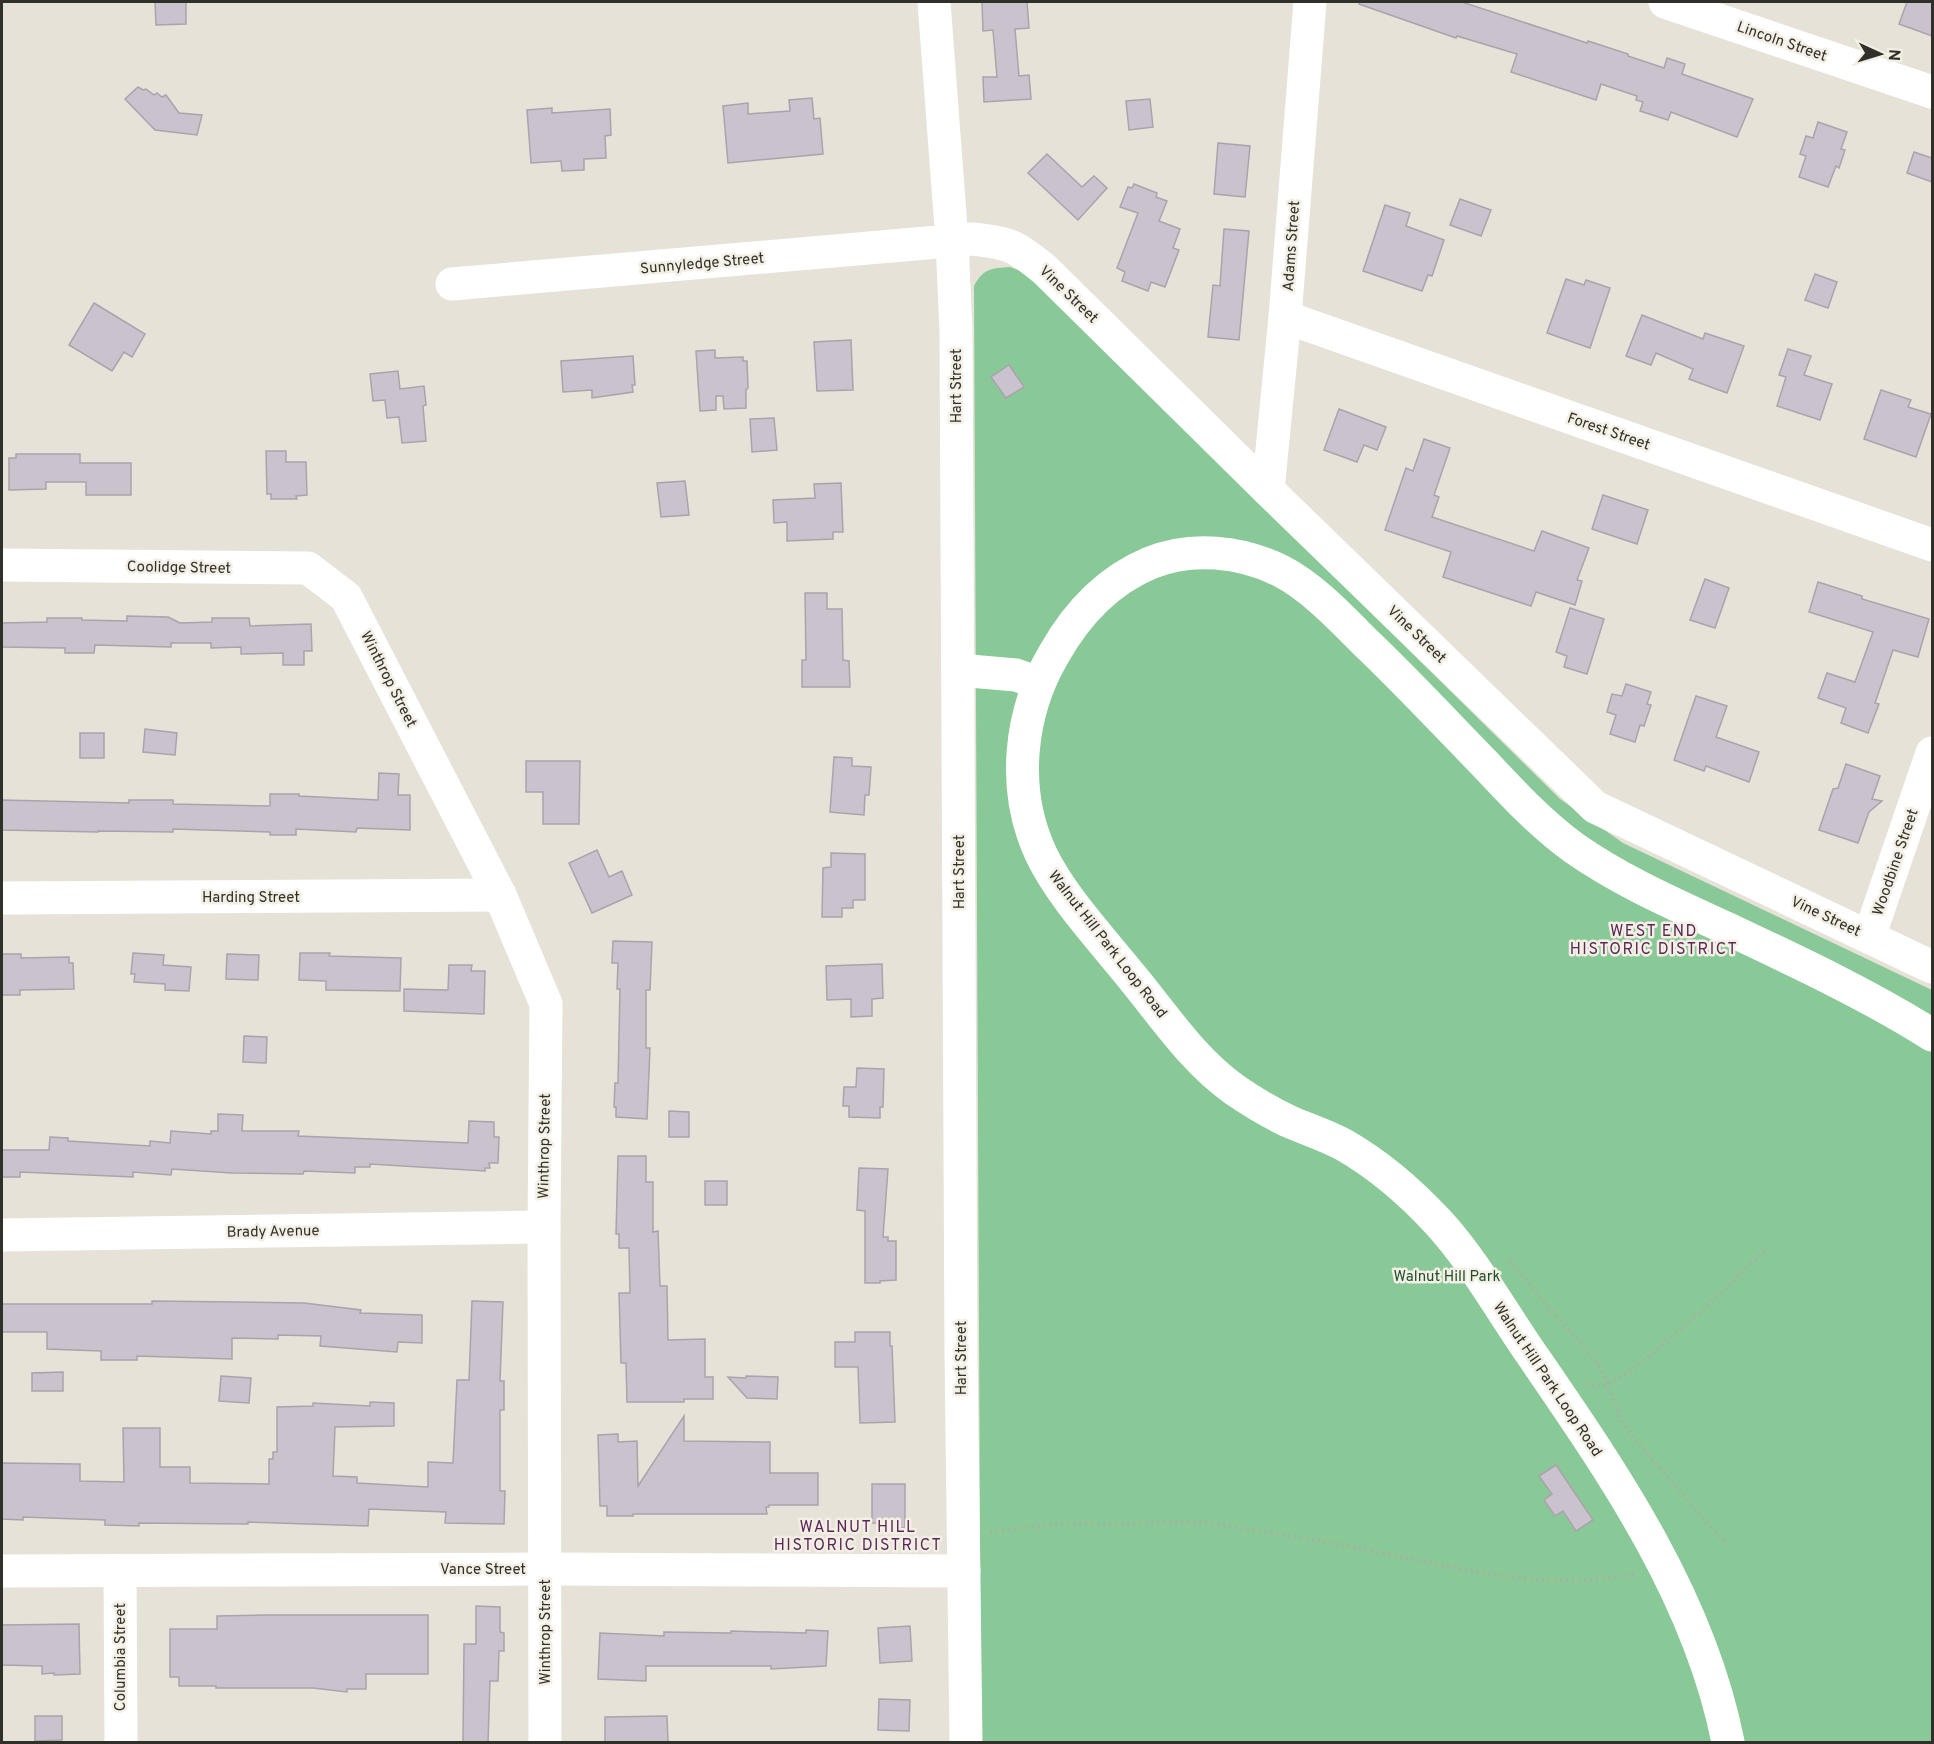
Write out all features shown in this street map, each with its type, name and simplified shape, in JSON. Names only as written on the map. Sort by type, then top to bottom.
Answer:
[{"type":"street","name":"Hart Street","points":[[934,2],[952,241],[956,343],[966,1743]]},
{"type":"street","name":"Adams Street","points":[[1268,490],[1285,317],[1310,2]]},
{"type":"street","name":"Lincoln Street","points":[[1680,4],[1932,92]]},
{"type":"street","name":"Vine Street","points":[[952,241],[973,239],[999,242],[1020,249],[1045,270],[1595,807],[1932,967]]},
{"type":"street","name":"Sunnyledge Street","points":[[452,284],[952,241]]},
{"type":"street","name":"Forest Street","points":[[1285,317],[1932,545]]},
{"type":"street","name":"Walnut Hill Park Loop Road","points":[[1728,1743],[1717,1692],[1706,1658],[1664,1565],[1628,1499],[1460,1249],[1422,1205],[1385,1173],[1335,1140],[1265,1109],[1221,1080],[1184,1042],[1064,890],[1047,864],[1033,836],[1024,789],[1022,759],[1029,712],[1039,683],[1062,640],[1084,610],[1111,586],[1143,566],[1168,557],[1198,553],[1242,558],[1272,567],[1293,578],[1310,591],[1359,636],[1537,818],[1576,849],[1645,890],[1836,981],[1932,1035]]},
{"type":"street","name":"Coolidge Street","points":[[2,565],[308,568],[346,597]]},
{"type":"street","name":"Winthrop Street","points":[[346,597],[500,895],[546,1004],[543,1227],[545,1743]]},
{"type":"street","points":[[957,670],[1016,675],[1039,683]]},
{"type":"street","name":"Woodbine Street","points":[[1869,937],[1932,753]]},
{"type":"street","name":"Harding Street","points":[[2,898],[500,895]]},
{"type":"street","name":"Brady Avenue","points":[[2,1235],[543,1227]]},
{"type":"street","name":"Vance Street","points":[[2,1571],[544,1569],[964,1571]]},
{"type":"street","name":"Columbia Street","points":[[120,1571],[121,1743]]},
{"type":"path","points":[[1547,1376],[1602,1387],[1635,1368],[1696,1316],[1766,1249]]},
{"type":"path","points":[[1509,1261],[1604,1372],[1620,1418],[1627,1430],[1727,1545]]},
{"type":"path","points":[[964,1533],[986,1533],[1053,1525],[1179,1522],[1214,1524],[1518,1578],[1541,1580],[1624,1576],[1664,1565]]},
{"type":"green space","name":"Walnut Hill Park","points":[[1010,267],[1026,273],[1560,799],[1623,843],[1932,990],[1932,1742],[981,1742],[974,286],[988,270]]},
{"type":"building","points":[[155,2],[186,2],[186,24],[156,25]]},
{"type":"building","points":[[982,2],[1027,2],[1029,28],[1015,29],[1019,76],[1029,75],[1031,99],[984,102],[983,77],[997,77],[993,30],[983,31]]},
{"type":"building","points":[[1360,2],[1462,2],[1628,54],[1628,56],[1664,68],[1667,58],[1685,64],[1682,74],[1753,99],[1737,137],[1671,112],[1668,120],[1640,111],[1643,102],[1636,100],[1637,96],[1601,84],[1596,100],[1511,72],[1517,54],[1457,36],[1456,38],[1359,4]]},
{"type":"building","points":[[1907,2],[1932,2],[1932,36],[1899,24]]},
{"type":"building","points":[[138,87],[154,95],[157,93],[162,97],[166,95],[179,113],[202,115],[197,135],[155,130],[125,99]]},
{"type":"building","points":[[812,98],[814,119],[820,118],[823,154],[728,163],[723,106],[748,103],[748,114],[790,111],[789,100]]},
{"type":"building","points":[[1150,99],[1153,127],[1129,130],[1126,101]]},
{"type":"building","points":[[552,108],[552,113],[610,109],[611,135],[605,136],[606,158],[584,159],[584,170],[562,171],[561,161],[531,163],[527,110]]},
{"type":"building","points":[[1818,122],[1847,132],[1841,149],[1845,150],[1839,168],[1836,166],[1828,187],[1799,177],[1806,156],[1800,154],[1806,136],[1813,138]]},
{"type":"building","points":[[1218,143],[1250,146],[1245,197],[1214,194]]},
{"type":"building","points":[[1914,152],[1932,158],[1932,182],[1907,173]]},
{"type":"building","points":[[1047,154],[1082,187],[1094,176],[1107,188],[1078,220],[1028,173]]},
{"type":"building","points":[[1134,184],[1157,193],[1156,197],[1167,201],[1159,221],[1180,229],[1173,248],[1179,250],[1165,287],[1151,282],[1148,291],[1122,281],[1125,272],[1117,268],[1138,213],[1120,207],[1128,187],[1132,188]]},
{"type":"building","points":[[1460,199],[1491,210],[1481,236],[1450,225]]},
{"type":"building","points":[[1385,205],[1410,213],[1406,226],[1444,240],[1432,276],[1428,275],[1422,291],[1363,271]]},
{"type":"building","points":[[1224,229],[1249,231],[1239,340],[1208,337],[1213,285],[1220,286]]},
{"type":"building","points":[[1815,274],[1837,282],[1828,308],[1805,300]]},
{"type":"building","points":[[1566,279],[1584,285],[1586,280],[1610,288],[1590,348],[1547,333]]},
{"type":"building","points":[[94,303],[145,334],[132,357],[124,352],[112,371],[69,345]]},
{"type":"building","points":[[1642,315],[1703,339],[1705,333],[1744,346],[1727,393],[1689,379],[1693,369],[1656,353],[1651,365],[1626,356]]},
{"type":"building","points":[[851,340],[853,390],[817,391],[814,342]]},
{"type":"building","points":[[1788,349],[1811,356],[1804,375],[1832,384],[1820,420],[1777,406],[1786,377],[1779,375]]},
{"type":"building","points":[[715,350],[715,358],[743,357],[743,361],[747,361],[746,408],[724,409],[723,396],[716,396],[716,410],[700,411],[696,351]]},
{"type":"building","points":[[633,356],[635,385],[632,385],[633,392],[592,398],[592,390],[563,392],[561,361]]},
{"type":"building","points":[[1009,365],[1024,387],[1006,398],[991,377]]},
{"type":"building","points":[[398,371],[400,389],[424,386],[426,441],[402,443],[399,417],[387,418],[385,400],[373,401],[370,374]]},
{"type":"building","points":[[1881,390],[1911,400],[1908,407],[1931,414],[1916,457],[1864,439]]},
{"type":"building","points":[[1339,409],[1386,427],[1377,450],[1364,445],[1357,462],[1324,450]]},
{"type":"building","points":[[774,418],[777,450],[752,452],[750,419]]},
{"type":"building","points":[[1424,439],[1450,448],[1434,495],[1439,497],[1432,517],[1534,551],[1542,531],[1589,548],[1577,580],[1582,581],[1575,605],[1536,592],[1531,606],[1443,577],[1451,552],[1385,530],[1406,468],[1413,471]]},
{"type":"building","points":[[266,451],[286,451],[286,462],[306,462],[307,495],[296,496],[297,499],[271,499],[271,494],[267,494]]},
{"type":"building","points":[[16,454],[80,454],[80,463],[131,463],[131,495],[86,495],[86,482],[46,482],[46,489],[9,490],[9,458],[16,458]]},
{"type":"building","points":[[685,481],[689,515],[661,517],[657,483]]},
{"type":"building","points":[[841,483],[843,532],[833,532],[833,539],[787,541],[787,522],[774,523],[773,500],[815,498],[814,484]]},
{"type":"building","points":[[1603,495],[1648,510],[1637,544],[1592,529]]},
{"type":"building","points":[[1705,579],[1729,588],[1715,628],[1690,620]]},
{"type":"building","points":[[1818,582],[1862,596],[1862,599],[1929,619],[1918,657],[1893,650],[1875,703],[1879,704],[1868,733],[1841,723],[1846,708],[1818,698],[1827,673],[1855,682],[1873,632],[1809,612]]},
{"type":"building","points":[[805,593],[827,593],[827,609],[842,609],[843,660],[849,661],[850,687],[802,687],[802,660],[806,660]]},
{"type":"building","points":[[1570,608],[1604,619],[1587,674],[1564,667],[1567,656],[1556,652]]},
{"type":"building","points":[[127,616],[168,617],[180,623],[212,622],[212,618],[249,618],[250,626],[311,624],[312,651],[304,651],[304,665],[283,665],[283,653],[241,654],[241,647],[211,648],[211,643],[171,643],[171,647],[95,645],[94,653],[65,653],[65,648],[2,647],[2,623],[47,622],[47,618],[127,621]]},
{"type":"building","points":[[1626,684],[1651,692],[1647,704],[1651,705],[1644,726],[1640,725],[1635,742],[1610,734],[1616,715],[1607,712],[1612,694],[1622,696]]},
{"type":"building","points":[[1696,696],[1727,706],[1716,737],[1759,752],[1749,782],[1706,766],[1704,771],[1674,760]]},
{"type":"building","points":[[145,729],[177,733],[175,755],[143,752]]},
{"type":"building","points":[[80,733],[104,733],[104,758],[80,758]]},
{"type":"building","points":[[834,757],[852,758],[852,766],[871,767],[869,795],[865,795],[864,815],[830,812]]},
{"type":"building","points":[[526,761],[580,761],[579,824],[543,824],[543,792],[526,792]]},
{"type":"building","points":[[1846,764],[1880,776],[1872,799],[1882,801],[1869,812],[1858,843],[1819,830],[1833,789],[1838,788]]},
{"type":"building","points":[[379,773],[399,774],[398,795],[410,795],[410,830],[357,828],[356,832],[296,829],[296,835],[270,835],[270,832],[173,829],[173,832],[2,830],[2,800],[129,803],[129,800],[173,800],[173,804],[270,806],[270,794],[299,794],[299,796],[378,800]]},
{"type":"building","points":[[597,850],[609,877],[622,871],[632,895],[592,913],[569,863]]},
{"type":"building","points":[[831,853],[865,854],[865,900],[853,900],[853,908],[842,908],[842,917],[822,917],[823,868],[831,867]]},
{"type":"building","points":[[613,941],[652,942],[650,990],[646,990],[646,1048],[650,1048],[647,1119],[616,1117],[616,1107],[614,1107],[615,1083],[618,1083],[620,989],[617,989],[618,963],[612,963]]},
{"type":"building","points":[[133,953],[164,955],[163,965],[191,967],[189,991],[165,990],[165,984],[134,982],[135,974],[131,974]]},
{"type":"building","points":[[300,953],[401,958],[400,991],[326,990],[326,981],[299,980]]},
{"type":"building","points":[[2,954],[21,954],[21,958],[69,957],[69,963],[73,963],[74,989],[20,990],[20,995],[2,995]]},
{"type":"building","points":[[227,954],[259,955],[258,980],[226,979]]},
{"type":"building","points":[[882,964],[883,998],[872,999],[872,1016],[851,1017],[851,999],[827,1000],[826,966]]},
{"type":"building","points":[[449,965],[472,965],[471,971],[485,971],[484,1014],[404,1011],[404,989],[448,990]]},
{"type":"building","points":[[244,1036],[267,1037],[266,1063],[243,1062]]},
{"type":"building","points":[[857,1068],[884,1069],[883,1107],[880,1107],[880,1118],[849,1117],[849,1106],[843,1106],[844,1087],[856,1087]]},
{"type":"building","points":[[669,1111],[689,1112],[689,1137],[669,1137]]},
{"type":"building","points":[[218,1114],[243,1115],[242,1131],[299,1131],[298,1136],[468,1143],[469,1121],[494,1122],[494,1137],[499,1137],[498,1163],[489,1163],[490,1168],[485,1168],[485,1171],[370,1164],[370,1167],[355,1167],[355,1173],[304,1171],[303,1174],[232,1173],[172,1169],[171,1175],[133,1172],[133,1177],[20,1172],[20,1177],[2,1177],[2,1150],[49,1150],[50,1137],[68,1138],[68,1141],[150,1146],[150,1141],[170,1143],[171,1131],[211,1134],[211,1131],[218,1131]]},
{"type":"building","points":[[618,1156],[646,1156],[646,1182],[653,1182],[653,1232],[658,1231],[660,1286],[667,1286],[668,1340],[705,1339],[705,1377],[713,1377],[713,1399],[684,1399],[684,1402],[627,1402],[626,1363],[621,1363],[619,1293],[630,1293],[629,1248],[619,1248],[619,1234],[616,1234]]},
{"type":"building","points":[[859,1168],[888,1169],[883,1237],[888,1237],[888,1241],[896,1241],[896,1280],[865,1283],[865,1211],[857,1210]]},
{"type":"building","points":[[705,1181],[727,1181],[727,1205],[705,1205]]},
{"type":"building","points":[[152,1301],[304,1303],[361,1310],[360,1313],[422,1315],[422,1343],[398,1342],[397,1352],[320,1346],[321,1336],[278,1335],[278,1339],[232,1338],[232,1359],[137,1356],[137,1360],[101,1360],[101,1351],[47,1349],[47,1332],[2,1332],[2,1304],[152,1304]]},
{"type":"building","points":[[472,1301],[503,1302],[500,1381],[504,1381],[504,1410],[500,1410],[500,1491],[505,1491],[504,1524],[445,1523],[446,1512],[369,1509],[368,1526],[248,1522],[248,1524],[139,1523],[139,1526],[105,1525],[105,1520],[23,1517],[23,1520],[2,1519],[2,1463],[80,1464],[80,1481],[124,1482],[123,1428],[160,1428],[160,1467],[190,1467],[190,1483],[269,1484],[269,1459],[273,1459],[273,1452],[277,1452],[277,1407],[313,1406],[313,1403],[370,1406],[370,1402],[394,1403],[394,1426],[335,1427],[333,1476],[357,1477],[357,1483],[428,1487],[428,1462],[453,1463],[457,1380],[469,1380]]},
{"type":"building","points":[[855,1332],[890,1332],[895,1422],[860,1423],[858,1367],[835,1367],[835,1342],[855,1342]]},
{"type":"building","points":[[63,1372],[63,1391],[32,1391],[32,1373]]},
{"type":"building","points":[[221,1376],[251,1378],[249,1403],[219,1401]]},
{"type":"building","points":[[746,1376],[778,1377],[777,1399],[747,1398],[728,1377],[746,1378]]},
{"type":"building","points":[[684,1416],[684,1441],[770,1442],[770,1473],[818,1473],[818,1505],[769,1505],[766,1507],[767,1514],[607,1516],[607,1506],[600,1506],[598,1435],[618,1434],[618,1442],[637,1441],[638,1486]]},
{"type":"building","points":[[1556,1465],[1593,1520],[1576,1531],[1563,1511],[1555,1516],[1544,1500],[1552,1494],[1539,1476]]},
{"type":"building","points":[[872,1484],[905,1484],[905,1528],[884,1528],[884,1523],[872,1523]]},
{"type":"building","points":[[476,1606],[500,1607],[500,1632],[504,1633],[504,1651],[499,1651],[498,1681],[490,1681],[488,1743],[463,1743],[464,1644],[476,1644]]},
{"type":"building","points":[[428,1615],[428,1674],[366,1674],[366,1689],[347,1689],[347,1692],[313,1688],[179,1686],[179,1677],[170,1677],[170,1629],[217,1629],[217,1616]]},
{"type":"building","points":[[79,1624],[80,1674],[42,1674],[42,1666],[2,1665],[2,1625]]},
{"type":"building","points":[[910,1626],[912,1661],[880,1663],[878,1628]]},
{"type":"building","points":[[806,1630],[828,1631],[826,1666],[771,1669],[771,1666],[646,1666],[646,1681],[598,1679],[600,1633],[664,1636],[664,1632],[806,1633]]},
{"type":"building","points":[[879,1699],[910,1700],[909,1731],[878,1730]]},
{"type":"building","points":[[35,1716],[62,1716],[62,1740],[35,1741]]},
{"type":"building","points":[[667,1716],[668,1743],[605,1743],[605,1717]]},
{"type":"district","name":"WEST END HISTORIC DISTRICT","points":[[1654,939]]},
{"type":"district","name":"WALNUT HILL HISTORIC DISTRICT","points":[[858,1535]]}]
